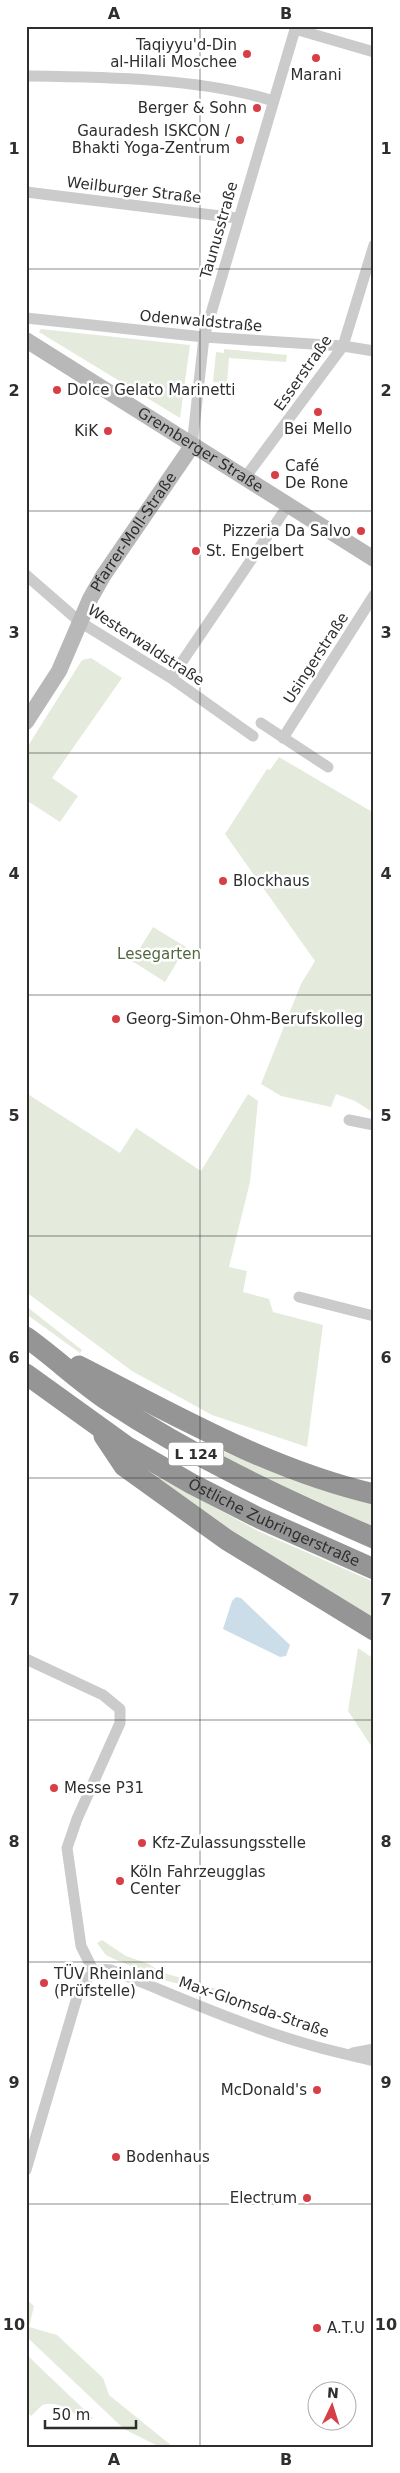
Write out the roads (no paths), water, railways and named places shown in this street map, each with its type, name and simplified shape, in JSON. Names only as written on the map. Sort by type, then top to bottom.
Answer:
[{"type":"highway","points":[[30,1340],[188,1424],[258,1456],[330,1484],[374,1494]]},
{"type":"highway","name":"Östliche Zubringerstraße","points":[[30,1340],[105,1399],[204,1459],[267,1492],[374,1538]]},
{"type":"highway","name":"Östliche Zubringerstraße","points":[[26,1374],[126,1446],[200,1488],[257,1517],[374,1569]]},
{"type":"highway","points":[[97,1425],[124,1466],[227,1540],[374,1630]]},
{"type":"street","points":[[295,28],[374,52]]},
{"type":"street","name":"Taunusstraße","points":[[192,446],[204,337],[237,218],[295,28]]},
{"type":"street","points":[[26,76],[193,85],[251,94],[273,100]]},
{"type":"street","name":"Weilburger Straße","points":[[26,192],[237,218]]},
{"type":"street","name":"Esserstraße","points":[[244,479],[343,346],[374,245]]},
{"type":"street","name":"Odenwaldstraße","points":[[26,318],[204,337],[343,346],[374,351]]},
{"type":"street","name":"Gremberger Straße","points":[[26,340],[374,560]]},
{"type":"street","name":"Pfarrer-Moll-Straße","points":[[26,722],[59,671],[72,645],[80,622],[103,576],[192,446]]},
{"type":"street","points":[[171,678],[287,506]]},
{"type":"street","name":"Westerwaldstraße","points":[[26,575],[80,622],[171,678],[253,736]]},
{"type":"street","name":"Usingerstraße","points":[[283,738],[374,595]]},
{"type":"street","points":[[261,723],[328,767]]},
{"type":"street","points":[[349,1120],[374,1125]]},
{"type":"street","points":[[299,1298],[374,1316]]},
{"type":"street","points":[[26,1659],[103,1695],[120,1709],[120,1723],[77,1819],[67,1848],[81,1946],[94,1972],[86,1979],[74,2006],[26,2170]]},
{"type":"street","name":"Max-Glomsda-Straße","points":[[94,1972],[102,1968],[111,1970],[178,1998],[272,2032],[308,2044],[374,2060]]},
{"type":"street","name":"Max-Glomsda-Straße","points":[[349,2054],[374,2049]]},
{"type":"water","points":[[236,1597],[241,1598],[290,1645],[286,1656],[280,1657],[223,1629],[232,1601]]},
{"type":"place","name":"Taqiyyu'd-Din al-Hilali Moschee","points":[[247,54]]},
{"type":"place","name":"Marani","points":[[316,58]]},
{"type":"place","name":"Berger & Sohn","points":[[257,108]]},
{"type":"place","name":"Gauradesh ISKCON / Bhakti Yoga-Zentrum","points":[[240,140]]},
{"type":"place","name":"Dolce Gelato Marinetti","points":[[57,390]]},
{"type":"place","name":"Bei Mello","points":[[318,412]]},
{"type":"place","name":"KiK","points":[[108,431]]},
{"type":"place","name":"Café De Rone","points":[[275,475]]},
{"type":"place","name":"Pizzeria Da Salvo","points":[[361,531]]},
{"type":"place","name":"St. Engelbert","points":[[196,551]]},
{"type":"place","name":"Blockhaus","points":[[223,881]]},
{"type":"place","name":"Georg-Simon-Ohm-Berufskolleg","points":[[116,1019]]},
{"type":"place","name":"Messe P31","points":[[54,1788]]},
{"type":"place","name":"Kfz-Zulassungsstelle","points":[[142,1843]]},
{"type":"place","name":"Köln Fahrzeugglas Center","points":[[120,1881]]},
{"type":"place","name":"TÜV Rheinland (Prüfstelle)","points":[[44,1983]]},
{"type":"place","name":"McDonald's","points":[[317,2090]]},
{"type":"place","name":"Bodenhaus","points":[[116,2157]]},
{"type":"place","name":"Electrum","points":[[307,2198]]},
{"type":"place","name":"A.T.U","points":[[317,2328]]},
{"type":"park label","name":"Lesegarten","points":[[159,954]]}]
